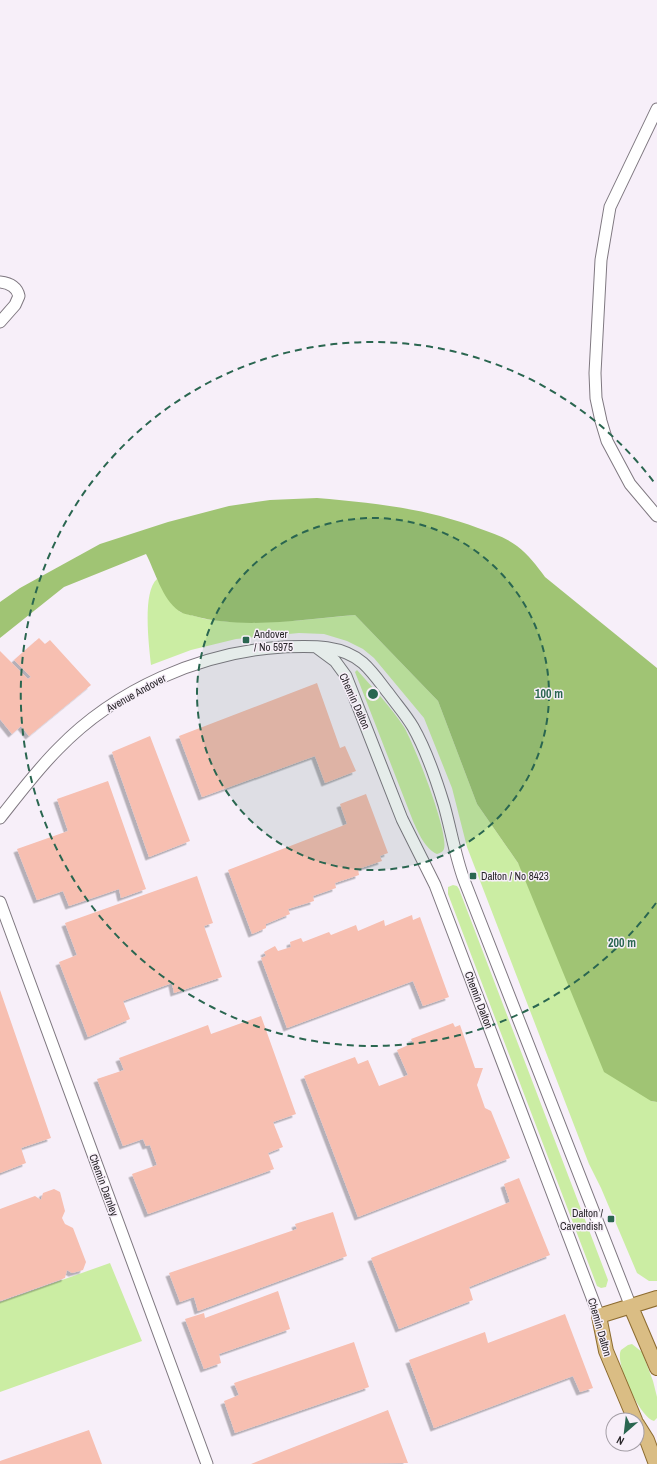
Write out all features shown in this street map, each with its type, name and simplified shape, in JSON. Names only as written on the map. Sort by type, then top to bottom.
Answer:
[{"type":"main road","points":[[599,1316],[657,1298]]},
{"type":"main road","name":"Chemin Dalton","points":[[631,1307],[657,1368]]},
{"type":"main road","name":"Chemin Dalton","points":[[599,1316],[606,1351],[632,1412]]},
{"type":"main road","points":[[645,1437],[656,1464]]},
{"type":"street","points":[[657,109],[610,207],[601,260],[595,373],[596,398],[607,441],[630,484],[657,516]]},
{"type":"street","points":[[0,282],[12,286],[17,291],[19,296],[15,305],[0,322]]},
{"type":"street","name":"Avenue Andover","points":[[0,818],[48,760],[70,737],[99,714],[143,687],[186,668],[231,655],[270,648],[314,646]]},
{"type":"street","name":"Chemin Dalton","points":[[314,646],[345,652],[364,664],[405,715],[419,739],[444,805],[455,854],[464,880],[631,1307]]},
{"type":"street","name":"Chemin Dalton","points":[[314,646],[335,661],[343,671],[351,686],[402,819],[422,856],[437,890],[599,1316]]},
{"type":"street","name":"Chemin Darnley","points":[[0,905],[207,1464]]},
{"type":"green space","points":[[317,498],[379,504],[419,511],[458,521],[503,538],[521,549],[536,564],[545,577],[657,668],[657,1102],[651,1101],[604,1072],[518,863],[477,804],[438,701],[355,615],[295,621],[253,623],[213,620],[182,613],[173,606],[163,592],[146,554],[64,587],[0,638],[0,602],[20,588],[100,544],[168,522],[229,506],[270,500]]},
{"type":"green space","points":[[157,579],[180,612],[205,619],[230,622],[293,621],[355,615],[438,701],[477,804],[518,863],[651,1101],[657,1102],[657,1281],[649,1281],[637,1273],[601,1188],[589,1164],[467,847],[452,788],[424,718],[374,658],[363,649],[347,641],[324,634],[299,633],[236,639],[191,650],[151,665],[148,633],[148,607],[149,595],[152,586]]},
{"type":"green space","points":[[357,670],[382,698],[409,736],[430,788],[441,825],[444,849],[440,853],[437,854],[429,848],[422,840],[415,825],[355,672]]},
{"type":"green space","points":[[453,885],[457,886],[459,889],[608,1280],[606,1287],[601,1288],[597,1286],[448,894],[448,887]]},
{"type":"green space","points":[[110,1263],[142,1341],[0,1392],[0,1302]]},
{"type":"green space","points":[[632,1344],[642,1352],[653,1381],[657,1397],[657,1418],[654,1421],[648,1418],[636,1400],[621,1366],[621,1350]]},
{"type":"building","points":[[39,638],[45,644],[50,640],[91,685],[29,736],[21,726],[12,734],[0,719],[0,651],[28,679],[31,677],[14,660]]},
{"type":"building","points":[[317,683],[340,748],[345,746],[356,771],[325,783],[315,756],[202,797],[179,736]]},
{"type":"building","points":[[150,736],[190,841],[149,857],[112,752]]},
{"type":"building","points":[[108,781],[146,889],[121,898],[119,889],[69,906],[63,891],[37,900],[17,849],[68,831],[57,799]]},
{"type":"building","points":[[366,794],[388,853],[380,856],[382,861],[358,869],[359,875],[335,883],[336,888],[313,896],[314,901],[288,909],[290,914],[266,924],[266,928],[252,934],[228,870],[347,824],[340,804]]},
{"type":"building","points":[[197,876],[213,923],[204,926],[222,977],[174,993],[172,983],[123,1001],[130,1019],[88,1037],[59,962],[77,955],[65,923]]},
{"type":"building","points":[[412,915],[413,920],[420,917],[449,997],[423,1006],[413,981],[287,1028],[261,958],[266,956],[264,952],[275,946],[278,951],[291,947],[290,942],[301,938],[303,942],[329,932],[331,935],[356,925],[358,931],[384,920],[385,926]]},
{"type":"building","points":[[0,990],[51,1138],[21,1148],[26,1163],[0,1173]]},
{"type":"building","points":[[261,1016],[296,1114],[273,1122],[283,1147],[268,1153],[274,1169],[148,1214],[132,1174],[157,1165],[150,1145],[146,1146],[143,1139],[123,1146],[97,1079],[124,1070],[119,1058],[208,1025],[211,1034]]},
{"type":"building","points":[[453,1023],[455,1027],[460,1025],[475,1068],[483,1068],[477,1085],[485,1108],[491,1111],[510,1158],[358,1217],[304,1076],[355,1057],[358,1064],[368,1060],[379,1086],[408,1075],[397,1050],[413,1043],[411,1039]]},
{"type":"building","points":[[519,1178],[550,1255],[469,1287],[473,1300],[399,1329],[371,1258],[510,1202],[504,1184]]},
{"type":"building","points":[[54,1189],[60,1192],[65,1211],[62,1218],[65,1224],[73,1228],[86,1262],[83,1270],[72,1273],[67,1270],[65,1278],[0,1301],[0,1209],[35,1196],[41,1200],[43,1193]]},
{"type":"building","points":[[333,1212],[347,1256],[198,1311],[194,1297],[180,1302],[169,1273],[297,1229],[295,1224]]},
{"type":"building","points":[[278,1291],[290,1329],[219,1354],[221,1363],[204,1369],[185,1319],[204,1313],[205,1318]]},
{"type":"building","points":[[565,1314],[593,1388],[580,1392],[573,1376],[434,1428],[409,1360],[485,1332],[488,1343]]},
{"type":"building","points":[[354,1342],[369,1387],[235,1433],[224,1401],[239,1395],[234,1383]]},
{"type":"building","points":[[388,1410],[408,1463],[251,1464]]},
{"type":"building","points":[[89,1430],[102,1464],[0,1464],[0,1461]]},
{"type":"place","name":"Andover / No 5975","points":[[246,640]]},
{"type":"place","name":"Dalton / No 8423","points":[[473,876]]},
{"type":"place","name":"Dalton / Cavendish","points":[[611,1219]]}]
